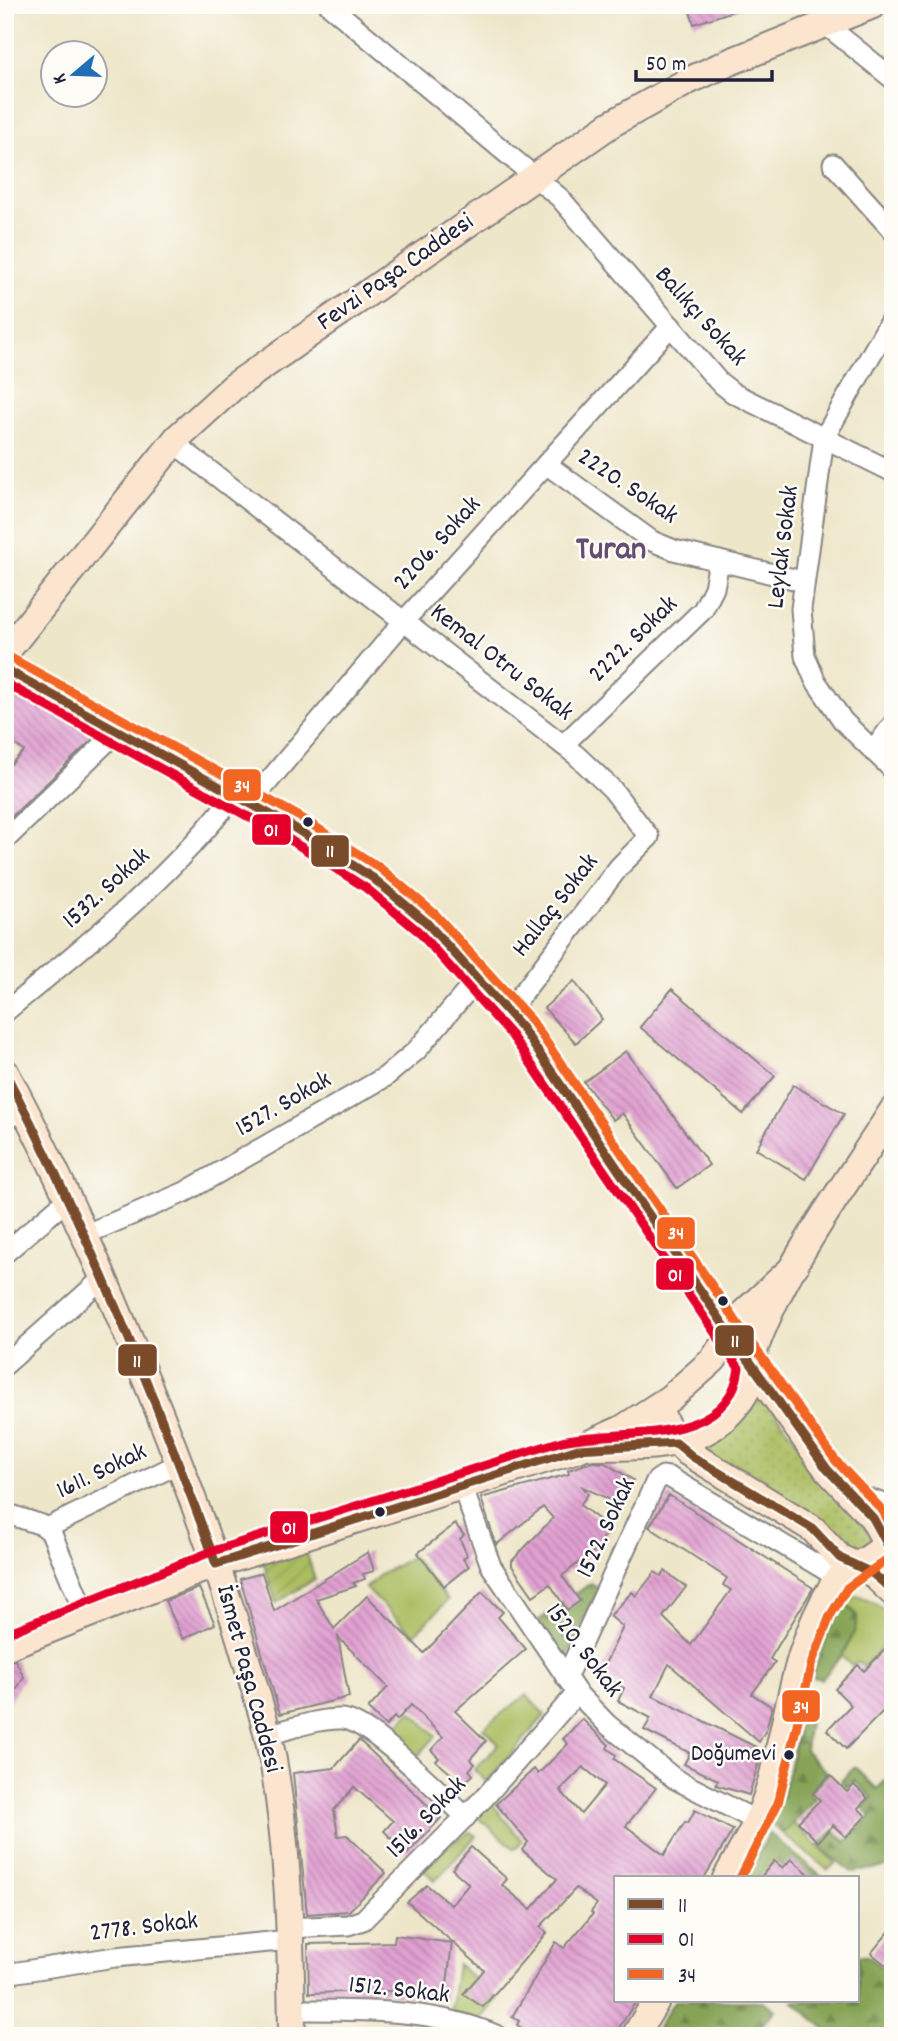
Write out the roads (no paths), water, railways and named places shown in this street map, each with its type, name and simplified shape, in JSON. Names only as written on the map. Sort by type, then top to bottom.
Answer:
[{"type":"main road","name":"Fevzi Paşa Caddesi","points":[[5,653],[174,443],[205,410],[233,387],[611,124],[690,80],[873,5]]},
{"type":"main road","points":[[5,669],[242,798],[373,878],[426,922],[479,977],[509,1011],[730,1335],[845,1489],[873,1518],[890,1545],[839,1578]]},
{"type":"main road","name":"İsmet Paşa Caddesi","points":[[5,1072],[15,1114],[68,1199],[103,1278],[180,1463],[216,1563],[267,1735],[283,1834],[290,1934],[292,2023]]},
{"type":"main road","points":[[578,1449],[676,1443],[712,1427],[725,1418],[746,1390],[757,1344],[795,1266],[893,1110]]},
{"type":"main road","points":[[5,1647],[216,1563],[578,1449],[622,1429],[658,1407],[708,1365],[745,1312],[795,1266]]},
{"type":"main road","points":[[658,1407],[676,1443],[693,1457],[813,1529],[841,1558],[839,1578],[803,1646],[770,1787],[757,1821],[727,1876]]},
{"type":"main road","points":[[839,1578],[880,1579],[893,1594]]},
{"type":"main road","points":[[635,2036],[655,2002]]},
{"type":"street","name":"Balıkçı Sokak","points":[[329,5],[534,176],[577,216],[718,381],[733,393],[893,472]]},
{"type":"street","points":[[825,24],[893,79]]},
{"type":"street","points":[[833,163],[893,231]]},
{"type":"street","name":"Leylak Sokak","points":[[893,316],[824,438],[802,581],[802,634],[814,681],[839,717],[893,770]]},
{"type":"street","name":"2206. Sokak","points":[[242,798],[671,326]]},
{"type":"street","name":"Kemal Otru Sokak","points":[[174,443],[563,744],[596,772],[649,837]]},
{"type":"street","name":"2220. Sokak","points":[[546,464],[652,541],[802,581]]},
{"type":"street","name":"2222. Sokak","points":[[563,744],[703,610],[714,588],[719,561]]},
{"type":"street","points":[[873,751],[893,724]]},
{"type":"street","points":[[8,831],[119,730]]},
{"type":"street","name":"1532. Sokak","points":[[5,1012],[130,906],[242,798]]},
{"type":"street","name":"Hallaç Sokak","points":[[509,1011],[619,867],[649,837]]},
{"type":"street","name":"1527. Sokak","points":[[84,1235],[185,1192],[385,1077],[415,1051],[479,977]]},
{"type":"street","points":[[5,1253],[68,1199]]},
{"type":"street","points":[[5,1365],[103,1278]]},
{"type":"street","name":"1611. Sokak","points":[[47,1528],[180,1463]]},
{"type":"street","name":"1522. Sokak","points":[[571,1686],[620,1557],[661,1477],[669,1477],[839,1578]]},
{"type":"street","name":"1520. Sokak","points":[[462,1486],[491,1566],[571,1686],[608,1725],[669,1775],[757,1821]]},
{"type":"street","points":[[845,1489],[862,1498],[893,1507]]},
{"type":"street","points":[[5,1513],[47,1528],[57,1543],[85,1614]]},
{"type":"street","name":"1516. Sokak","points":[[290,1934],[363,1920],[466,1817],[571,1686]]},
{"type":"street","points":[[267,1735],[333,1719],[353,1721],[372,1733],[466,1817]]},
{"type":"street","name":"2778. Sokak","points":[[5,1974],[290,1934]]},
{"type":"street","name":"1512. Sokak","points":[[292,2023],[398,2013],[465,2025],[498,2036]]},
{"type":"place","name":"Doğumevi","points":[[789,1755]]},
{"type":"district","name":"Turan","points":[[611,551]]}]
